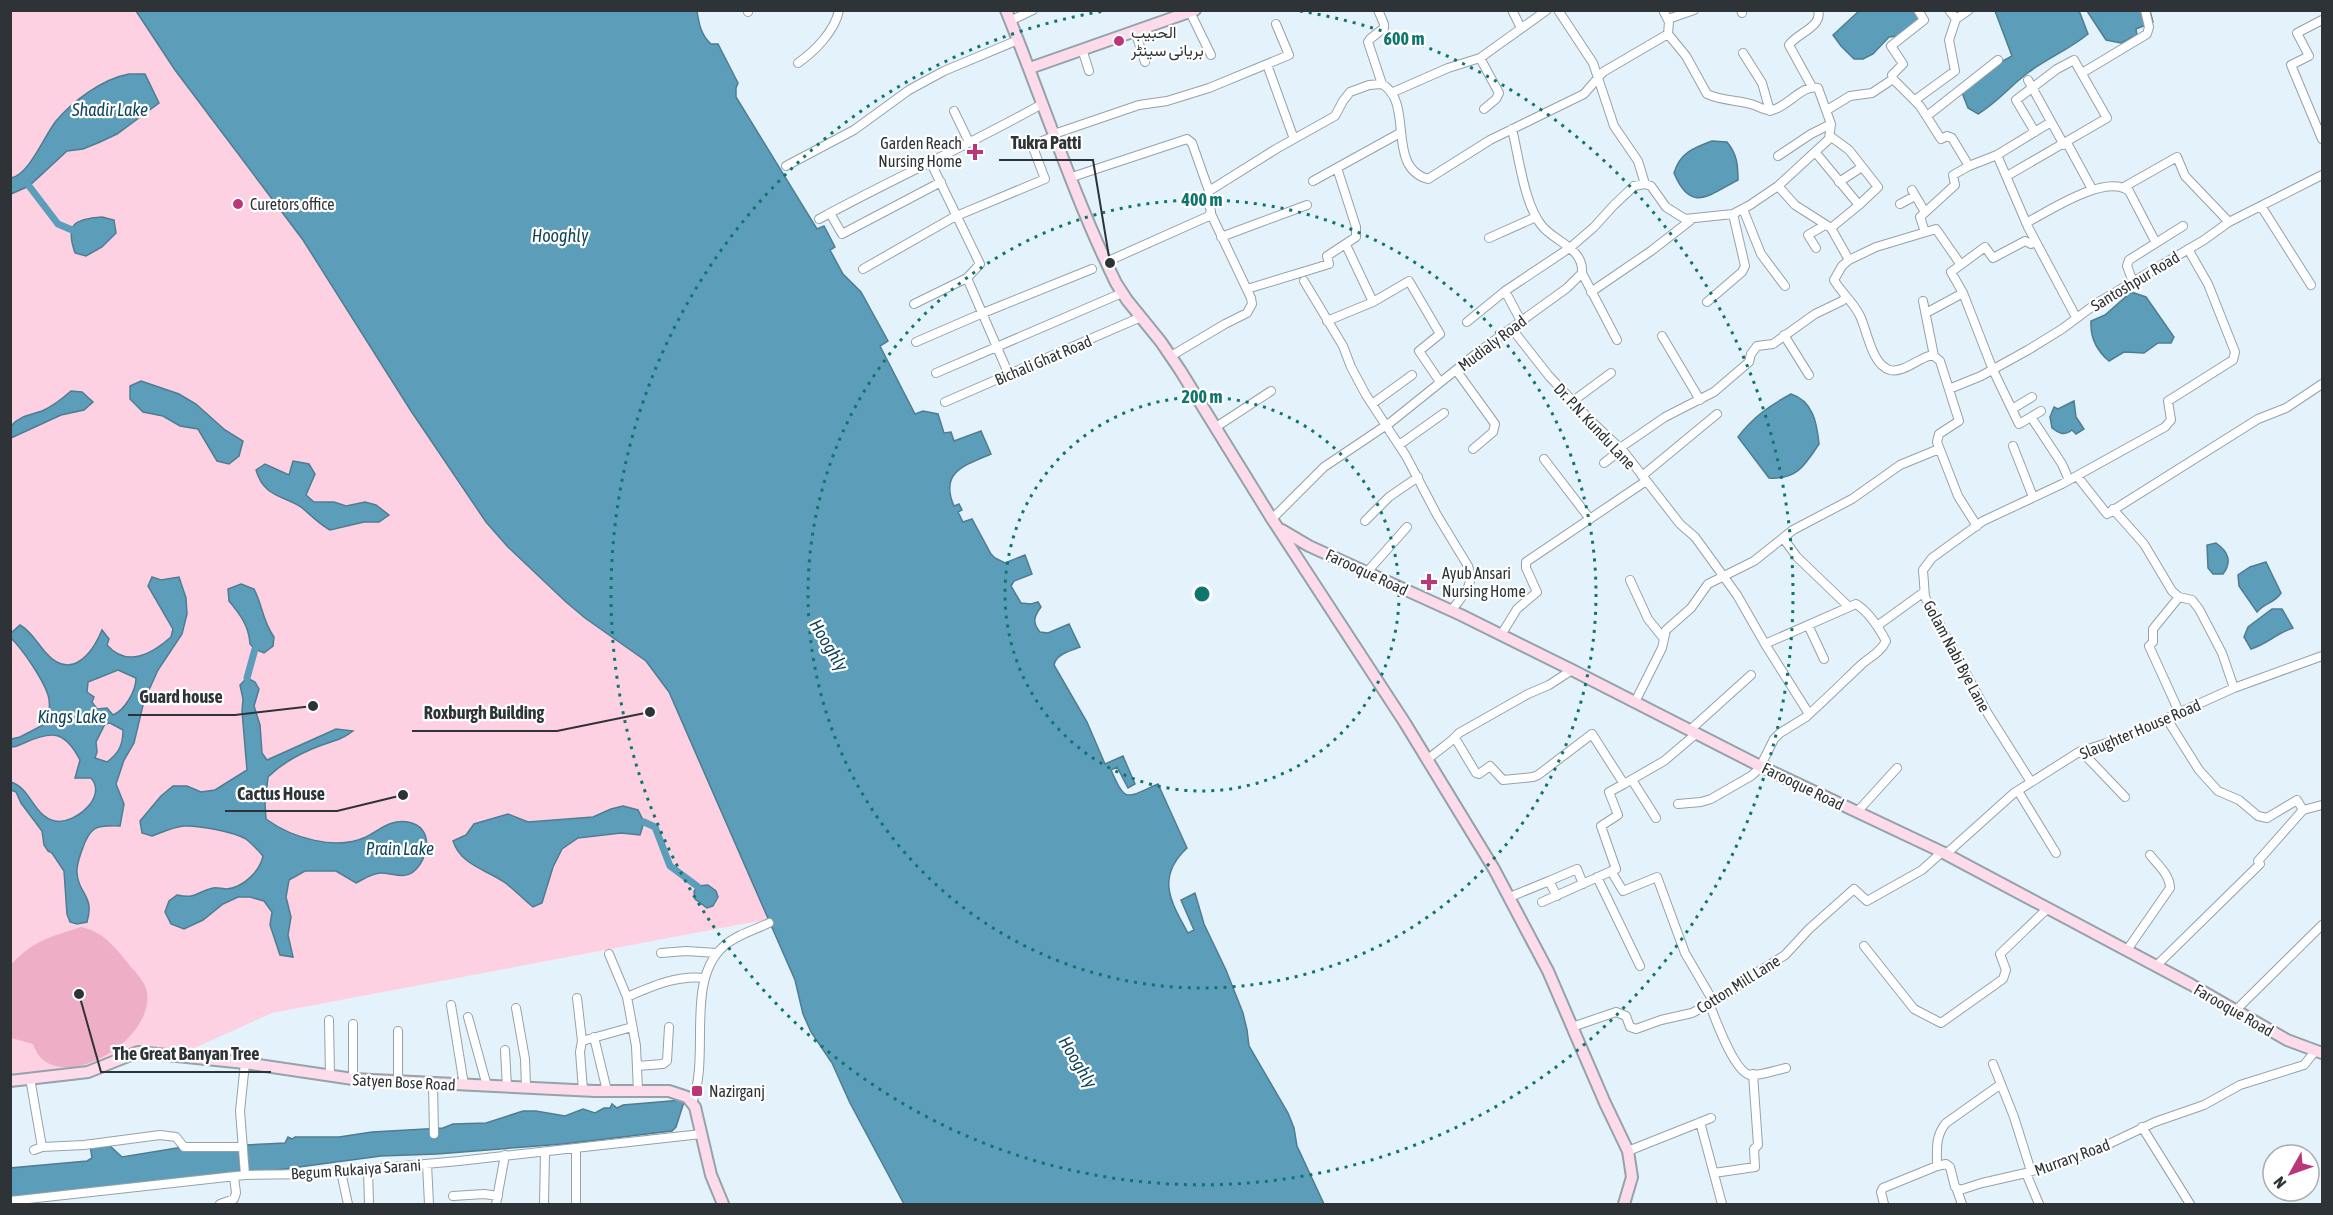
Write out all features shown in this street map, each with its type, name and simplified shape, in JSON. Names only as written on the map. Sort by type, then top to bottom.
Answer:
[{"type":"main road","points":[[1030,68],[1135,32],[1174,13],[1193,11]]},
{"type":"main road","points":[[1008,16],[1106,262],[1122,293],[1172,357],[1272,519],[1368,664],[1510,897],[1548,971],[1628,1151],[1632,1177],[1624,1204]]},
{"type":"main road","name":"Farooque Road","points":[[1279,528],[1309,546],[1451,610],[1572,669],[1760,766],[1944,853],[2127,950],[2287,1040],[2319,1052]]},
{"type":"main road","name":"Satyen Bose Road","points":[[10,1081],[88,1072],[138,1052],[245,1063],[353,1079],[678,1093],[692,1102]]},
{"type":"main road","points":[[692,1102],[711,1175],[723,1204]]},
{"type":"street","points":[[798,63],[817,47],[835,23],[839,10]]},
{"type":"street","points":[[1008,16],[1033,10]]},
{"type":"street","points":[[1378,10],[1384,24],[1383,28],[1368,42],[1382,84],[1391,93],[1399,114],[1400,133],[1408,163],[1419,176],[1428,178],[1512,129],[1584,94],[1598,78],[1617,63],[1668,33],[1670,28],[1664,10]]},
{"type":"street","points":[[1512,10],[1521,28]]},
{"type":"street","points":[[1391,93],[1448,68],[1480,58],[1547,10]]},
{"type":"street","points":[[1558,10],[1593,63],[1614,126],[1638,161],[1645,184]]},
{"type":"street","points":[[1668,19],[1694,10]]},
{"type":"street","points":[[1812,87],[1789,45],[1793,39],[1818,21],[1819,13],[1827,10]]},
{"type":"street","points":[[1918,10],[1924,20],[1891,46],[1903,64],[1892,75],[1893,79],[1915,100],[1941,139],[1947,136],[1952,138],[1969,166]]},
{"type":"street","points":[[1949,10],[1956,19]]},
{"type":"street","points":[[1915,100],[1955,71],[1949,40],[1956,19],[1969,10]]},
{"type":"street","points":[[2082,73],[2147,34],[2149,27],[2145,10]]},
{"type":"street","points":[[1193,11],[1211,55]]},
{"type":"street","points":[[2322,20],[2297,33],[2309,56],[2291,65],[2322,139]]},
{"type":"street","points":[[863,269],[954,217],[1045,178],[1032,145],[1139,105],[1167,101],[1209,88],[1289,55],[1276,24]]},
{"type":"street","points":[[1135,32],[1144,62]]},
{"type":"street","points":[[1467,322],[1505,291],[1571,247],[1634,186],[1645,184],[1651,186],[1666,207],[1685,219],[1733,214],[1778,186],[1816,153],[1830,136],[1832,124],[1818,88],[1812,87],[1779,108],[1770,111],[1748,103],[1707,94],[1686,56],[1668,33]]},
{"type":"street","points":[[786,165],[854,130],[909,90],[944,71],[1018,40]]},
{"type":"street","points":[[1082,49],[1089,71]]},
{"type":"street","points":[[1743,53],[1762,82],[1770,111]]},
{"type":"street","points":[[1480,58],[1498,93],[1496,99],[1484,109]]},
{"type":"street","points":[[1927,116],[1998,60]]},
{"type":"street","points":[[2007,176],[2066,144],[2107,118],[2074,60],[2057,69],[2016,100],[2035,132]]},
{"type":"street","points":[[1269,70],[1294,139]]},
{"type":"street","points":[[1827,110],[1850,96],[1872,93],[1893,79]]},
{"type":"street","points":[[2028,80],[2051,123],[2092,189]]},
{"type":"street","points":[[1209,191],[1335,116],[1350,92],[1369,85],[1382,84]]},
{"type":"street","points":[[819,219],[1042,104]]},
{"type":"street","points":[[954,111],[969,142]]},
{"type":"street","points":[[1925,232],[1920,217],[1955,185],[1953,175],[1996,155],[2051,123]]},
{"type":"street","points":[[1778,156],[1811,134],[1832,124]]},
{"type":"street","points":[[1512,129],[1536,217],[1548,232],[1571,247],[1580,261],[1582,273],[1591,292],[1617,340]]},
{"type":"street","points":[[1313,181],[1400,133]]},
{"type":"street","points":[[1816,248],[1808,235],[1828,226],[1859,206],[1878,187],[1849,150],[1830,136]]},
{"type":"street","points":[[1072,177],[1187,139],[1192,143],[1209,191],[1207,198],[1211,214],[1252,304],[1247,313],[1172,357]]},
{"type":"street","points":[[1816,153],[1859,206]]},
{"type":"street","points":[[1996,155],[2035,242],[2076,317]]},
{"type":"street","points":[[2026,223],[2092,189],[2124,187],[2177,157],[2185,176],[2229,222]]},
{"type":"street","points":[[914,304],[967,278],[980,264],[930,161]]},
{"type":"street","points":[[1839,182],[1862,167]]},
{"type":"street","points":[[1247,289],[1329,264],[1327,256],[1356,237],[1337,168]]},
{"type":"street","name":"Santoshpur Road","points":[[1949,389],[1993,370],[2062,329],[2076,317],[2229,222],[2322,175]]},
{"type":"street","points":[[830,213],[842,234],[941,182]]},
{"type":"street","points":[[1778,186],[1795,205],[1828,226],[1849,260]]},
{"type":"street","points":[[2124,187],[2134,198],[2156,243]]},
{"type":"street","points":[[1900,204],[1913,193],[1925,213]]},
{"type":"street","points":[[1221,237],[1308,205]]},
{"type":"street","points":[[2261,206],[2311,285]]},
{"type":"street","points":[[1743,209],[1761,254],[1785,286]]},
{"type":"street","points":[[1106,262],[1211,214]]},
{"type":"street","points":[[1707,302],[1742,272],[1745,266],[1733,214]]},
{"type":"street","points":[[1489,238],[1536,217]]},
{"type":"street","points":[[1591,292],[1691,220]]},
{"type":"street","points":[[2133,282],[2127,262],[2183,225]]},
{"type":"street","points":[[1934,356],[1922,358],[1899,369],[1887,369],[1872,350],[1859,314],[1834,280],[1842,266],[1849,260],[1876,247],[1936,229],[1960,265]]},
{"type":"street","points":[[2035,242],[2031,244],[2025,241],[1993,258],[1984,248],[1951,272],[1963,293],[1993,370],[2019,424],[2042,411]]},
{"type":"street","points":[[1346,245],[1374,302]]},
{"type":"street","name":"Golam Nabi Bye Lane","points":[[2031,782],[1988,714],[1925,597],[1923,570],[1927,562],[1983,521],[2073,478],[2165,427],[2171,420],[2168,401],[2233,360],[2235,357],[2208,284],[2188,249]]},
{"type":"street","points":[[916,342],[1092,269]]},
{"type":"street","name":"Mudialy Road","points":[[1272,519],[1324,467],[1387,425],[1440,382],[1567,288],[1582,273]]},
{"type":"street","points":[[967,278],[1009,375]]},
{"type":"street","points":[[1304,281],[1343,346],[1351,367],[1372,404],[1418,477],[1472,576],[1470,585],[1451,610]]},
{"type":"street","points":[[1327,321],[1374,302],[1409,281],[1440,334],[1419,351],[1440,382]]},
{"type":"street","points":[[1505,291],[1521,321]]},
{"type":"street","points":[[936,373],[1122,293]]},
{"type":"street","points":[[1926,313],[1963,293]]},
{"type":"street","points":[[1604,463],[1665,417],[1700,400],[1727,383],[1749,362],[1757,346],[1773,344],[1815,314],[1846,297]]},
{"type":"street","points":[[1923,301],[1934,356],[1940,361],[1959,421],[1939,434],[1937,442],[1958,496],[1977,526]]},
{"type":"street","name":"Bichali Ghat Road","points":[[945,402],[1141,317]]},
{"type":"street","name":"Dr. P.N. Kundu Lane","points":[[1512,329],[1536,361],[1621,449],[1680,524],[1695,537],[1737,595],[1809,714]]},
{"type":"street","points":[[1784,335],[1809,375]]},
{"type":"street","points":[[1662,336],[1700,400]]},
{"type":"street","points":[[1456,370],[1495,424],[1493,432],[1473,449]]},
{"type":"street","points":[[1573,401],[1611,373]]},
{"type":"street","points":[[1372,404],[1412,375]]},
{"type":"street","points":[[2031,417],[2062,464],[2107,514],[2258,419],[2286,408],[2322,384]]},
{"type":"street","points":[[1216,427],[1271,391]]},
{"type":"street","points":[[2012,408],[2032,397]]},
{"type":"street","points":[[1399,445],[1444,413]]},
{"type":"street","points":[[1501,635],[1517,609],[1537,592],[1526,568],[1526,562],[1644,479],[1717,414]]},
{"type":"street","points":[[2013,446],[2033,497]]},
{"type":"street","points":[[1635,702],[1662,648],[1666,630],[1690,608],[1708,584],[1713,580],[1724,578],[1763,555],[1798,527],[1852,499],[1900,465],[1939,449]]},
{"type":"street","points":[[1544,459],[1590,519]]},
{"type":"street","points":[[1365,521],[1389,497],[1418,477]]},
{"type":"street","points":[[2113,509],[2144,544],[2172,591],[2179,597],[2192,600],[2199,609],[2222,653],[2234,688]]},
{"type":"street","points":[[1367,572],[1407,527]]},
{"type":"street","points":[[1783,538],[1797,557],[1848,606]]},
{"type":"street","points":[[1630,580],[1647,620],[1664,639]]},
{"type":"street","points":[[1877,626],[1924,592]]},
{"type":"street","points":[[2179,597],[2153,629],[2154,642],[2149,646],[2180,714]]},
{"type":"street","points":[[1678,804],[1711,799],[1751,776],[1760,766],[1774,739],[1780,733],[1809,714],[1883,647],[1886,641],[1877,626],[1856,604],[1765,644]]},
{"type":"street","points":[[1808,625],[1824,659]]},
{"type":"street","name":"Slaughter House Road","points":[[1944,853],[2018,791],[2081,751],[2125,737],[2168,720],[2234,688],[2322,656]]},
{"type":"street","points":[[1427,760],[1459,733],[1528,694],[1549,685],[1572,669]]},
{"type":"street","points":[[1542,902],[1616,868],[1601,826],[1618,815],[1609,792],[1665,761],[1751,675]]},
{"type":"street","points":[[2168,720],[2199,770],[2218,791],[2239,800],[2258,816],[2267,818],[2297,800],[2303,810]]},
{"type":"street","points":[[1455,738],[1476,773],[1479,774],[1490,766],[1503,780],[1538,775],[1592,734],[1656,818]]},
{"type":"street","points":[[2081,751],[2125,796]]},
{"type":"street","points":[[1857,812],[1897,768]]},
{"type":"street","points":[[2018,791],[2056,854]]},
{"type":"street","points":[[2156,966],[2259,863],[2303,810],[2322,805]]},
{"type":"street","name":"Cotton Mill Lane","points":[[1572,1027],[1616,1012],[1626,1016],[1630,1027],[1636,1029],[1692,1013],[1729,993],[1750,976],[1785,955],[1809,929],[1854,889],[1867,901],[1922,870],[1944,853]]},
{"type":"street","points":[[2127,950],[2170,888],[2166,875],[2150,855]]},
{"type":"street","points":[[1510,897],[1577,869],[1583,884]]},
{"type":"street","points":[[1611,871],[1623,891],[1657,878],[1685,953],[1711,1002],[1742,1072],[1753,1074],[1786,1068]]},
{"type":"street","points":[[1597,877],[1640,966]]},
{"type":"street","points":[[1550,880],[1557,896]]},
{"type":"street","points":[[1864,946],[1914,1009],[1941,1023],[2002,979],[2006,970],[2000,954],[2048,908]]},
{"type":"street","points":[[692,1102],[698,1086],[701,1000],[705,978],[717,953],[730,941],[769,923]]},
{"type":"street","points":[[2236,1010],[2322,925]]},
{"type":"street","points":[[662,953],[686,951],[717,953]]},
{"type":"street","points":[[609,954],[627,997],[637,1066],[638,1091]]},
{"type":"street","points":[[627,997],[663,982],[687,977],[705,978]]},
{"type":"street","points":[[577,998],[582,1041],[580,1052],[583,1090]]},
{"type":"street","points":[[451,1005],[464,1085]]},
{"type":"street","points":[[516,1008],[525,1059],[526,1087]]},
{"type":"street","points":[[468,1017],[487,1086]]},
{"type":"street","points":[[329,1020],[330,1076]]},
{"type":"street","points":[[353,1024],[353,1079]]},
{"type":"street","points":[[582,1041],[632,1027]]},
{"type":"street","points":[[637,1066],[668,1061],[669,1027]]},
{"type":"street","points":[[398,1031],[398,1082]]},
{"type":"street","points":[[594,1037],[607,1091]]},
{"type":"street","points":[[505,1050],[507,1087]]},
{"type":"street","name":"Murrary Road","points":[[1957,1190],[2029,1172],[2090,1153],[2142,1127],[2204,1105],[2240,1085],[2304,1065],[2319,1052]]},
{"type":"street","points":[[245,1063],[240,1111],[245,1176]]},
{"type":"street","points":[[1993,1064],[2039,1204]]},
{"type":"street","points":[[1714,1173],[1755,1167],[1754,1149],[1758,1145],[1753,1074]]},
{"type":"street","points":[[30,1078],[42,1147]]},
{"type":"street","points":[[433,1084],[434,1134]]},
{"type":"street","points":[[1937,1166],[1937,1146],[1941,1129],[1946,1123],[2001,1084]]},
{"type":"street","points":[[1628,1151],[1711,1118]]},
{"type":"street","points":[[1700,1122],[1722,1204]]},
{"type":"street","points":[[2142,1127],[2190,1204]]},
{"type":"street","name":"Begum Rukaiya Sarani","points":[[10,1201],[245,1176],[341,1172],[427,1164],[701,1134]]},
{"type":"street","points":[[34,1150],[42,1147],[103,1143],[160,1135],[176,1137],[184,1147],[243,1147]]},
{"type":"street","points":[[576,1149],[576,1204]]},
{"type":"street","points":[[544,1204],[545,1152]]},
{"type":"street","points":[[453,1196],[470,1194],[497,1200],[505,1155]]},
{"type":"street","points":[[427,1164],[429,1204]]},
{"type":"street","points":[[1884,1204],[1881,1192],[1883,1188],[1946,1164],[1950,1167],[1962,1204]]},
{"type":"street","points":[[368,1169],[369,1204]]},
{"type":"street","points":[[341,1172],[348,1204]]},
{"type":"street","points":[[220,1204],[234,1199],[236,1193],[234,1177]]},
{"type":"shaded area","points":[[11,11],[136,11],[175,70],[303,240],[411,411],[486,522],[507,546],[566,602],[646,661],[658,675],[682,719],[769,919],[272,1013],[190,1050],[138,1048],[82,1068],[11,1076]]},
{"type":"shaded area","points":[[81,927],[107,940],[143,981],[146,988],[146,1008],[137,1027],[122,1044],[102,1057],[81,1065],[61,1067],[44,1060],[33,1044],[11,1038],[11,965],[35,945]]},
{"type":"water","points":[[2077,10],[2088,34],[2029,72],[1978,114],[1968,108],[1961,90],[1982,72],[2012,56],[1995,11]]},
{"type":"water","name":"Hooghly","points":[[136,11],[697,11],[705,37],[711,44],[718,44],[738,83],[736,97],[817,229],[824,226],[835,247],[830,250],[843,274],[861,292],[888,341],[880,346],[915,414],[923,411],[938,414],[944,433],[951,432],[954,441],[981,431],[991,454],[964,466],[952,478],[950,494],[954,506],[959,504],[962,510],[958,512],[963,522],[972,519],[995,558],[1005,563],[1025,555],[1032,574],[1014,581],[1011,586],[1021,603],[1038,602],[1041,607],[1035,616],[1037,629],[1048,633],[1069,624],[1080,647],[1060,656],[1054,665],[1087,722],[1105,764],[1123,756],[1135,784],[1128,788],[1117,767],[1111,770],[1120,788],[1124,793],[1133,795],[1158,784],[1187,848],[1177,859],[1169,879],[1172,900],[1188,933],[1194,930],[1181,900],[1195,893],[1204,924],[1243,1013],[1249,1046],[1288,1113],[1294,1128],[1297,1146],[1324,1204],[904,1204],[850,1103],[832,1063],[811,1032],[803,1014],[795,980],[669,692],[646,661],[566,602],[507,546],[486,522],[411,411],[303,240],[175,70]]},
{"type":"water","points":[[1859,11],[1916,11],[1921,18],[1898,36],[1889,37],[1873,54],[1863,59],[1854,59],[1833,35]]},
{"type":"water","points":[[2087,11],[2150,11],[2153,22],[2136,29],[2137,35],[2121,43],[2106,40]]},
{"type":"water","name":"Shadir Lake","points":[[129,74],[145,74],[159,103],[117,134],[83,149],[67,151],[29,186],[11,194],[11,178],[18,175],[30,163],[63,113],[99,86]]},
{"type":"water","points":[[1712,141],[1727,142],[1730,146],[1736,160],[1738,180],[1702,198],[1694,197],[1687,194],[1680,186],[1674,173],[1688,152]]},
{"type":"water","points":[[102,217],[114,220],[116,233],[102,247],[86,256],[75,253],[71,235],[74,225],[85,219]]},
{"type":"water","points":[[2131,292],[2146,297],[2174,337],[2171,343],[2158,343],[2144,353],[2124,352],[2109,361],[2095,343],[2091,321],[2105,315]]},
{"type":"water","points":[[141,381],[179,394],[196,404],[225,430],[243,441],[239,456],[229,464],[217,461],[198,429],[180,426],[163,416],[143,412],[130,399],[130,386]]},
{"type":"water","points":[[71,391],[82,392],[93,402],[84,410],[61,415],[11,438],[11,426],[14,423],[50,407]]},
{"type":"water","points":[[1791,394],[1809,407],[1817,428],[1819,444],[1799,470],[1787,476],[1769,478],[1738,437],[1762,412]]},
{"type":"water","points":[[2074,401],[2076,417],[2084,429],[2076,434],[2072,430],[2064,434],[2057,432],[2052,428],[2050,417],[2054,407],[2058,409]]},
{"type":"water","points":[[293,461],[309,464],[315,474],[306,495],[314,502],[334,502],[346,506],[365,502],[376,505],[389,515],[379,522],[364,522],[330,530],[301,507],[274,494],[259,479],[256,470],[265,464],[289,475]]},
{"type":"water","points":[[2216,543],[2228,557],[2228,565],[2223,574],[2213,574],[2208,568],[2207,545]]},
{"type":"water","points":[[2266,562],[2281,593],[2257,612],[2239,586],[2238,575],[2250,567]]},
{"type":"water","name":"Kings Lake","points":[[152,577],[161,580],[179,577],[186,598],[187,614],[182,634],[158,670],[144,701],[134,743],[124,760],[116,784],[124,804],[120,826],[95,829],[88,836],[82,850],[77,873],[80,886],[88,900],[89,913],[87,922],[77,924],[70,922],[67,914],[64,871],[44,845],[42,831],[21,803],[16,792],[11,790],[11,782],[23,790],[42,814],[55,821],[71,819],[86,808],[92,801],[95,785],[91,778],[75,778],[80,760],[63,738],[43,736],[11,747],[11,739],[20,737],[47,723],[50,705],[42,681],[27,657],[11,638],[11,633],[20,625],[31,634],[46,653],[64,665],[80,661],[93,648],[102,630],[109,639],[107,645],[123,656],[131,657],[148,653],[171,637],[173,629],[148,586]],"holes":[[[118,670],[136,678],[136,683],[126,705],[113,715],[107,708],[97,709],[92,702],[94,697],[87,692],[88,682]],[[110,723],[123,730],[123,735],[120,748],[107,762],[95,758],[96,742],[105,724]]]},
{"type":"water","points":[[241,584],[254,589],[267,625],[274,637],[273,646],[264,653],[250,644],[243,621],[229,601],[228,589]]},
{"type":"water","points":[[2272,609],[2282,609],[2293,628],[2251,649],[2244,637],[2248,627]]},
{"type":"water","name":"Prain Lake","points":[[247,678],[255,682],[259,689],[254,706],[260,725],[262,753],[267,760],[336,729],[353,731],[342,738],[300,755],[268,777],[266,819],[301,837],[328,842],[354,841],[390,824],[402,821],[417,825],[426,837],[426,852],[423,859],[409,874],[378,873],[356,883],[336,871],[305,871],[289,880],[286,897],[291,917],[288,935],[293,957],[280,955],[270,925],[272,912],[264,901],[250,897],[238,897],[223,904],[203,920],[184,929],[171,924],[165,912],[169,901],[177,895],[189,896],[213,888],[233,888],[245,882],[258,867],[263,856],[246,839],[225,832],[190,826],[176,827],[152,836],[142,833],[140,821],[161,796],[173,786],[187,786],[201,792],[215,790],[247,770],[243,699],[240,685]]},
{"type":"water","points":[[623,806],[638,810],[644,822],[640,835],[621,833],[578,838],[562,849],[553,867],[542,903],[533,907],[504,882],[474,866],[462,856],[453,841],[466,835],[474,824],[508,814],[528,822],[593,817]]},
{"type":"water","points":[[708,885],[716,891],[718,897],[713,906],[707,908],[695,899],[694,892],[697,886]]},
{"type":"water","points":[[682,1100],[684,1102],[676,1127],[672,1131],[563,1144],[381,1156],[247,1174],[246,1145],[285,1143],[288,1137],[292,1139],[295,1137],[339,1137],[372,1132],[443,1128],[453,1124],[486,1123],[523,1111],[565,1116],[583,1109],[595,1113],[604,1108],[610,1108],[612,1104],[617,1108],[623,1105]]},
{"type":"water","points":[[239,1145],[240,1174],[11,1199],[10,1168],[87,1161],[92,1158],[90,1146],[110,1146],[122,1157],[183,1147]]},
{"type":"waterway","points":[[29,186],[58,224],[72,230]]},
{"type":"waterway","points":[[247,678],[255,649]]},
{"type":"waterway","points":[[644,822],[655,827],[670,866],[697,886]]},
{"type":"place","name":"الحبیب بریانی سینٹر","points":[[1119,41]]},
{"type":"place","name":"Garden Reach Nursing Home","points":[[975,152]]},
{"type":"place","name":"Curetors office","points":[[238,204]]},
{"type":"place","name":"Tukra Patti","points":[[1110,263]]},
{"type":"place","name":"Ayub Ansari Nursing Home","points":[[1429,582]]},
{"type":"place","name":"Guard house","points":[[313,706]]},
{"type":"place","name":"Roxburgh Building","points":[[650,712]]},
{"type":"place","name":"Cactus House","points":[[403,795]]},
{"type":"place","name":"The Great Banyan Tree","points":[[79,994]]},
{"type":"place","name":"Nazirganj","points":[[697,1091]]}]
